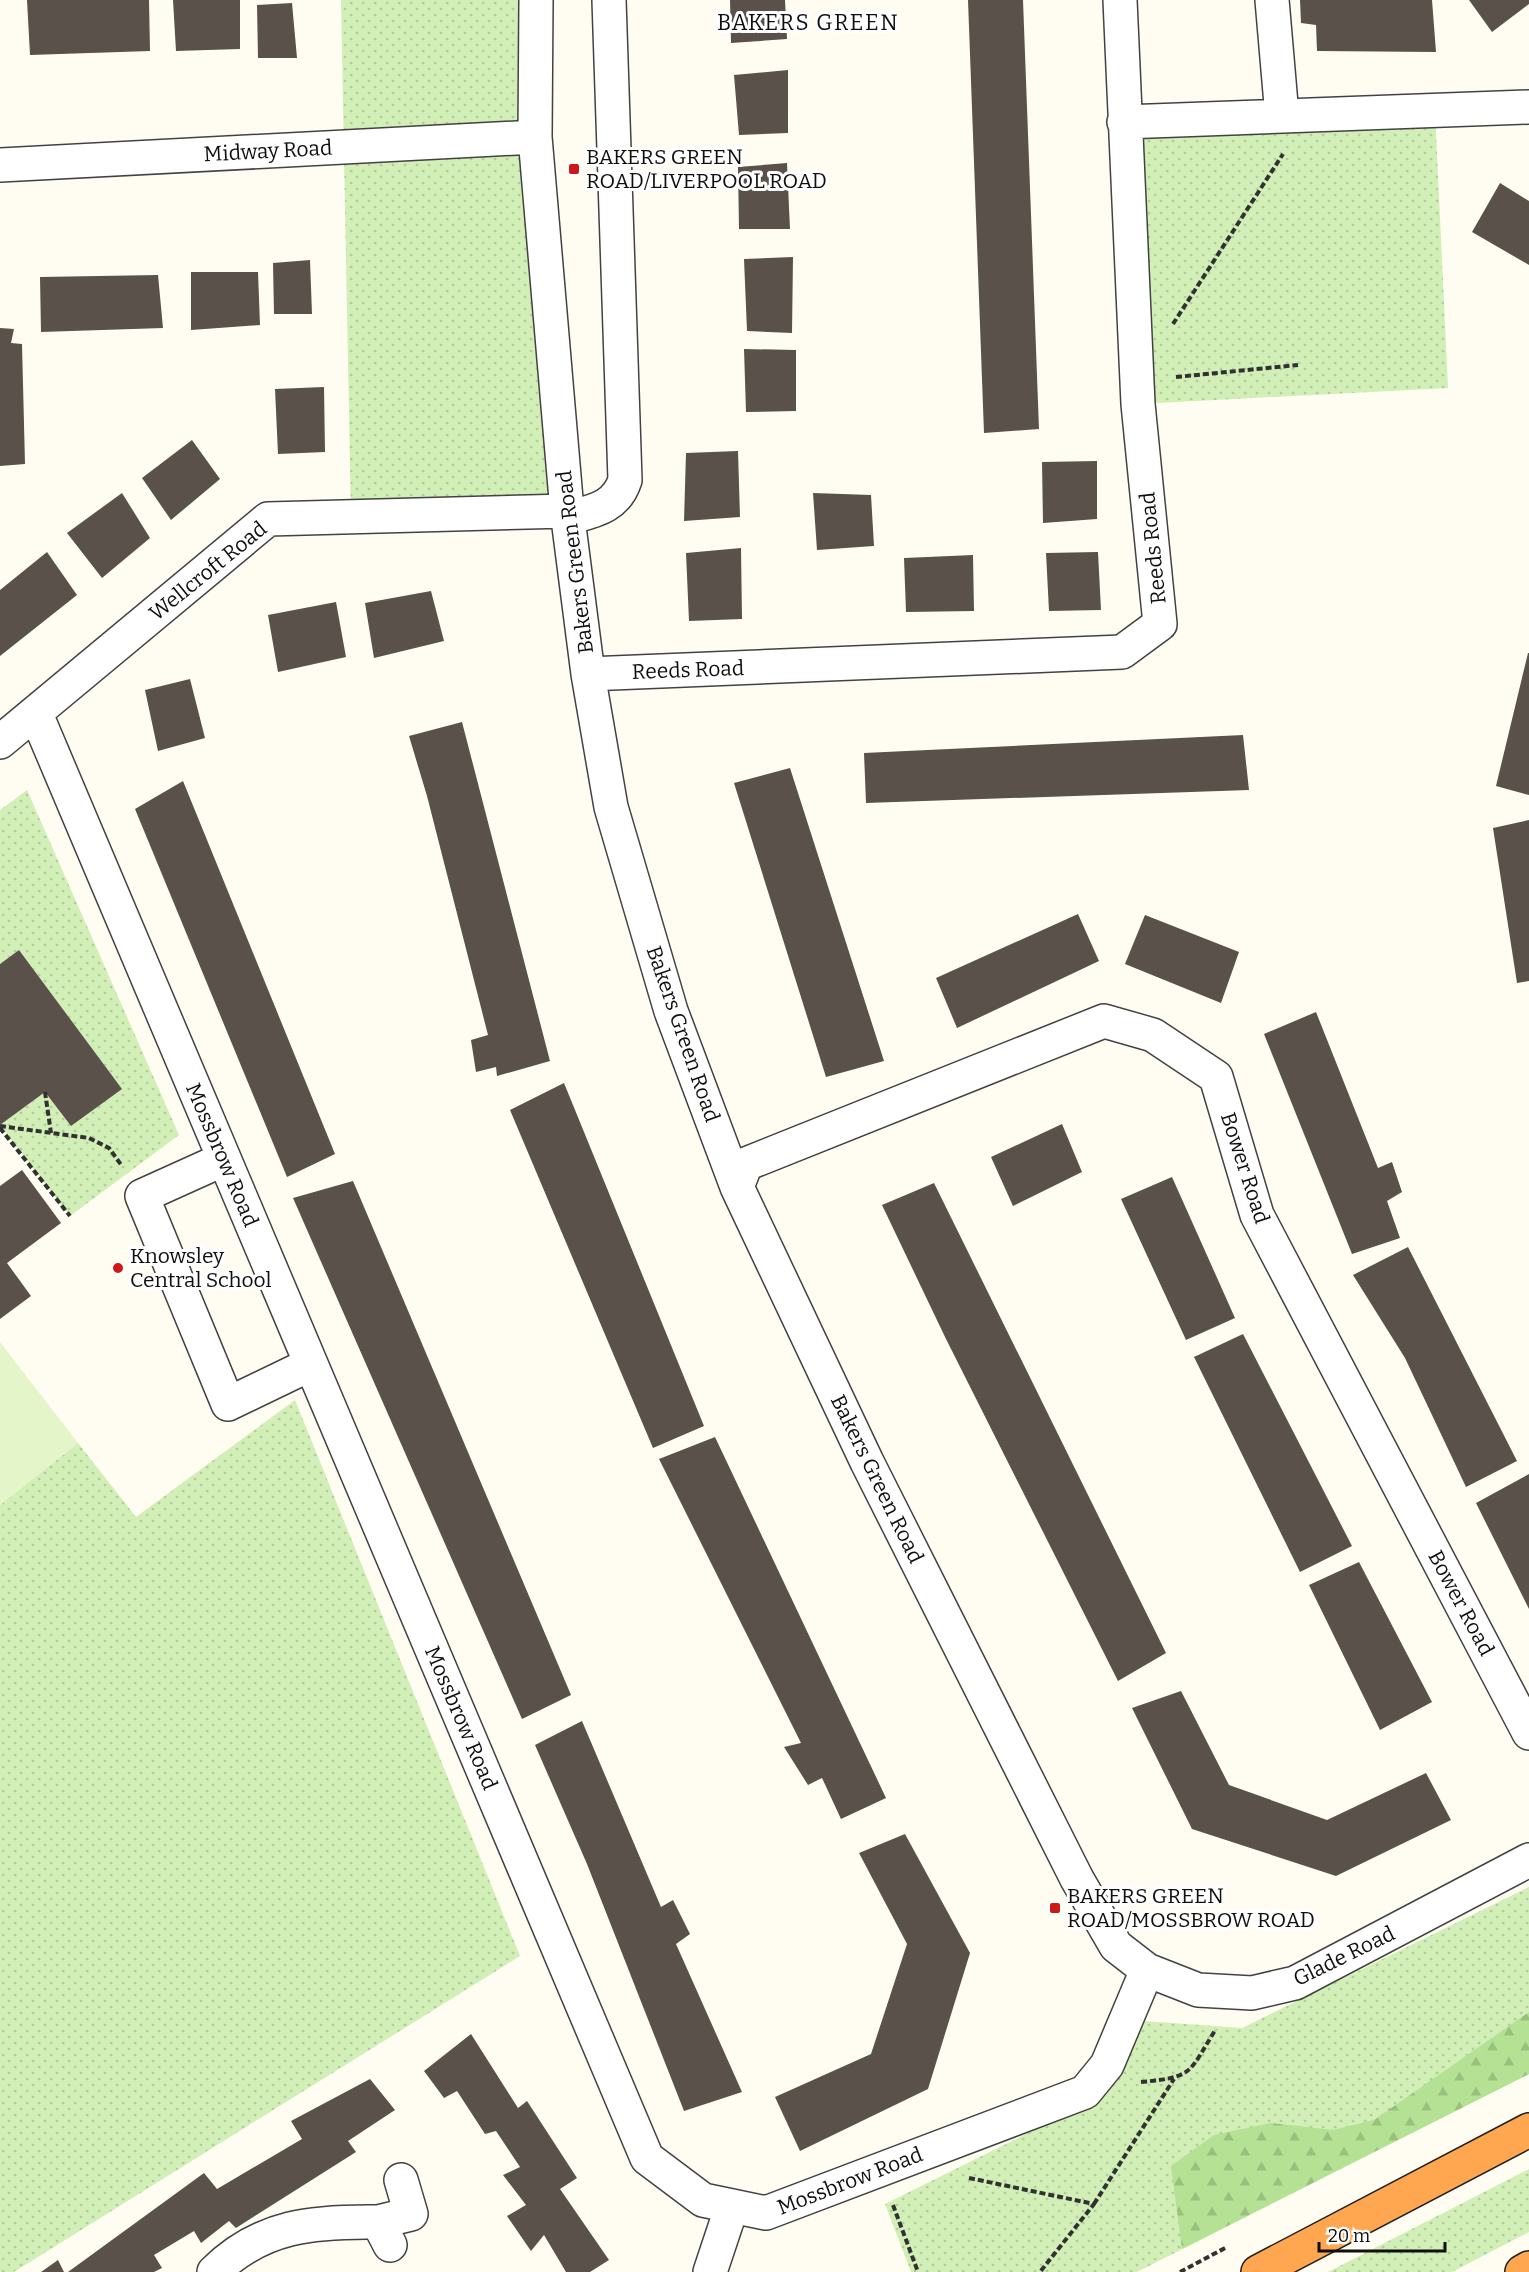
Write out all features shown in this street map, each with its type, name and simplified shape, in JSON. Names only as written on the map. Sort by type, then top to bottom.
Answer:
[{"type":"highway","points":[[1258,2272],[1529,2130]]},
{"type":"highway","points":[[1522,2272],[1529,2268]]},
{"type":"street","name":"Bakers Green Road","points":[[536,0],[535,137],[567,515],[588,674],[611,807],[671,1011],[737,1186],[867,1462],[1077,1879],[1116,1946],[1147,1970]]},
{"type":"street","name":"Wellcroft Road","points":[[0,742],[268,519],[567,515],[605,507],[621,491],[625,480],[609,0]]},
{"type":"street","name":"Reeds Road","points":[[588,674],[1122,652],[1160,624],[1137,381],[1120,0]]},
{"type":"street","points":[[1272,0],[1295,116]]},
{"type":"street","points":[[1124,122],[1529,107]]},
{"type":"street","name":"Midway Road","points":[[0,165],[535,137]]},
{"type":"street","name":"Mossbrow Road","points":[[36,714],[646,2158],[703,2200],[766,2213],[1085,2092],[1107,2065],[1147,1970]]},
{"type":"street","name":"Bower Road","points":[[737,1186],[746,1164],[1104,1021],[1153,1035],[1216,1077],[1257,1215],[1529,1732]]},
{"type":"street","points":[[224,1159],[142,1196],[228,1404],[311,1364]]},
{"type":"street","name":"Glade Road","points":[[1147,1970],[1198,1990],[1252,1992],[1295,1983],[1529,1860]]},
{"type":"street","points":[[214,2272],[256,2240],[286,2228],[318,2224],[384,2234],[411,2214],[401,2180]]},
{"type":"street","points":[[710,2272],[732,2206]]},
{"type":"path","points":[[1168,332],[1295,116]]},
{"type":"path","points":[[1137,381],[1298,365]]},
{"type":"path","points":[[45,1092],[51,1133]]},
{"type":"path","points":[[0,1127],[90,1138],[109,1148],[128,1174]]},
{"type":"path","points":[[0,1127],[70,1216]]},
{"type":"path","points":[[1093,2082],[1110,2086],[1174,2079],[1188,2073],[1218,2025],[1227,1991]]},
{"type":"path","points":[[1040,2272],[1094,2204],[1174,2079]]},
{"type":"path","points":[[941,2147],[954,2170],[966,2177],[1094,2204]]},
{"type":"path","points":[[880,2170],[918,2272]]},
{"type":"green space","points":[[341,0],[546,0],[567,511],[351,517]]},
{"type":"green space","points":[[1435,111],[1448,388],[1138,404],[1124,122]]},
{"type":"green space","points":[[27,790],[179,1135],[70,1216],[0,1125],[45,1092],[71,1126],[121,1088],[19,950],[0,964],[0,810]]},
{"type":"green space","points":[[0,1342],[78,1443],[0,1505]]},
{"type":"green space","points":[[295,1400],[520,1956],[14,2272],[0,2272],[0,1505],[78,1443],[136,1517]]},
{"type":"green space","points":[[1529,1887],[1529,2074],[1137,2272],[911,2272],[885,2204],[1107,2094],[1124,2054],[1144,2021],[1242,2028]]},
{"type":"green space","points":[[1529,2012],[1529,2074],[1182,2249],[1171,2166],[1214,2135],[1271,2123],[1333,2130],[1374,2120]]},
{"type":"green space","points":[[1529,2169],[1529,2232],[1452,2272],[1328,2272]]},
{"type":"building","points":[[27,0],[149,0],[150,51],[30,55]]},
{"type":"building","points":[[173,0],[240,0],[240,49],[176,51]]},
{"type":"building","points":[[730,0],[785,0],[787,39],[731,43]]},
{"type":"building","points":[[968,0],[1023,0],[1039,429],[984,433]]},
{"type":"building","points":[[1300,0],[1432,0],[1436,52],[1317,51],[1316,25],[1301,23]]},
{"type":"building","points":[[1469,0],[1529,0],[1529,4],[1492,32]]},
{"type":"building","points":[[292,3],[297,58],[258,58],[257,5]]},
{"type":"building","points":[[788,70],[788,133],[739,135],[734,75]]},
{"type":"building","points":[[787,163],[790,229],[739,229],[738,167]]},
{"type":"building","points":[[1500,183],[1529,201],[1529,265],[1472,232]]},
{"type":"building","points":[[793,257],[792,333],[747,331],[744,259]]},
{"type":"building","points":[[310,260],[312,314],[274,314],[273,263]]},
{"type":"building","points":[[191,272],[258,272],[260,325],[191,330]]},
{"type":"building","points":[[158,275],[163,328],[41,332],[40,277]]},
{"type":"building","points":[[0,328],[14,329],[11,343],[22,344],[25,464],[0,466]]},
{"type":"building","points":[[744,349],[796,350],[796,411],[746,412]]},
{"type":"building","points":[[324,387],[325,452],[278,454],[275,389]]},
{"type":"building","points":[[192,440],[220,479],[171,520],[142,478]]},
{"type":"building","points":[[738,451],[740,517],[684,521],[686,453]]},
{"type":"building","points":[[1097,461],[1097,519],[1043,523],[1042,462]]},
{"type":"building","points":[[122,493],[150,538],[102,578],[67,533]]},
{"type":"building","points":[[813,493],[871,495],[874,546],[817,550]]},
{"type":"building","points":[[741,548],[742,619],[689,621],[686,553]]},
{"type":"building","points":[[47,552],[77,595],[0,656],[0,590]]},
{"type":"building","points":[[1098,552],[1101,610],[1049,611],[1046,553]]},
{"type":"building","points":[[973,555],[974,611],[906,612],[904,558]]},
{"type":"building","points":[[431,591],[444,641],[374,658],[365,603]]},
{"type":"building","points":[[336,602],[346,657],[278,672],[268,615]]},
{"type":"building","points":[[1529,653],[1529,795],[1496,786]]},
{"type":"building","points":[[190,679],[205,738],[158,751],[145,690]]},
{"type":"building","points":[[462,722],[550,1061],[497,1076],[496,1067],[476,1072],[471,1040],[488,1035],[427,796],[409,736]]},
{"type":"building","points":[[1243,735],[1249,790],[866,803],[864,753]]},
{"type":"building","points":[[790,768],[884,1061],[826,1077],[734,783]]},
{"type":"building","points":[[183,781],[335,1154],[287,1177],[135,809]]},
{"type":"building","points":[[1529,820],[1529,981],[1517,983],[1493,828]]},
{"type":"building","points":[[1078,914],[1099,961],[957,1028],[936,978]]},
{"type":"building","points":[[1145,915],[1239,952],[1221,1003],[1125,964]]},
{"type":"building","points":[[19,950],[122,1089],[71,1126],[45,1092],[0,1125],[0,964]]},
{"type":"building","points":[[1316,1012],[1378,1168],[1392,1162],[1402,1192],[1387,1201],[1400,1238],[1352,1254],[1264,1034]]},
{"type":"building","points":[[564,1083],[704,1426],[653,1448],[510,1110]]},
{"type":"building","points":[[1062,1124],[1082,1172],[1013,1206],[991,1157]]},
{"type":"building","points":[[22,1170],[61,1223],[7,1263],[31,1296],[0,1319],[0,1186]]},
{"type":"building","points":[[1172,1177],[1235,1318],[1186,1340],[1121,1199]]},
{"type":"building","points":[[353,1181],[571,1695],[522,1719],[293,1198]]},
{"type":"building","points":[[934,1183],[1166,1653],[1118,1681],[946,1339],[882,1205]]},
{"type":"building","points":[[1408,1247],[1517,1461],[1466,1487],[1405,1358],[1353,1275]]},
{"type":"building","points":[[1243,1334],[1352,1546],[1300,1572],[1194,1357]]},
{"type":"building","points":[[715,1437],[886,1798],[841,1819],[822,1778],[808,1785],[784,1747],[801,1743],[659,1459]]},
{"type":"building","points":[[1529,1474],[1529,1609],[1476,1503]]},
{"type":"building","points":[[1359,1562],[1432,1702],[1380,1730],[1309,1585]]},
{"type":"building","points":[[1181,1691],[1229,1785],[1327,1820],[1426,1773],[1451,1820],[1336,1876],[1192,1829],[1132,1708]]},
{"type":"building","points":[[582,1721],[661,1907],[673,1900],[690,1934],[676,1944],[742,2092],[684,2111],[587,1864],[535,1745]]},
{"type":"building","points":[[905,1834],[970,1953],[928,2089],[800,2151],[775,2097],[871,2054],[907,1944],[859,1853]]},
{"type":"building","points":[[471,2034],[518,2108],[527,2101],[577,2178],[560,2189],[609,2260],[590,2272],[566,2272],[544,2235],[531,2251],[507,2216],[526,2205],[503,2175],[520,2167],[496,2131],[485,2134],[457,2091],[444,2098],[424,2071]]},
{"type":"building","points":[[370,2079],[395,2110],[348,2141],[356,2152],[236,2228],[229,2221],[201,2243],[194,2231],[154,2255],[162,2268],[154,2272],[68,2272],[204,2173],[217,2189],[302,2139],[291,2121]]},
{"type":"building","points":[[58,2260],[64,2272],[41,2272]]},
{"type":"place","name":"BAKERS GREEN ROAD/LIVERPOOL ROAD","points":[[574,169]]},
{"type":"place","name":"Knowsley Central School","points":[[118,1268]]},
{"type":"place","name":"BAKERS GREEN ROAD/MOSSBROW ROAD","points":[[1055,1908]]},
{"type":"district","name":"BAKERS GREEN","points":[[808,22]]}]
